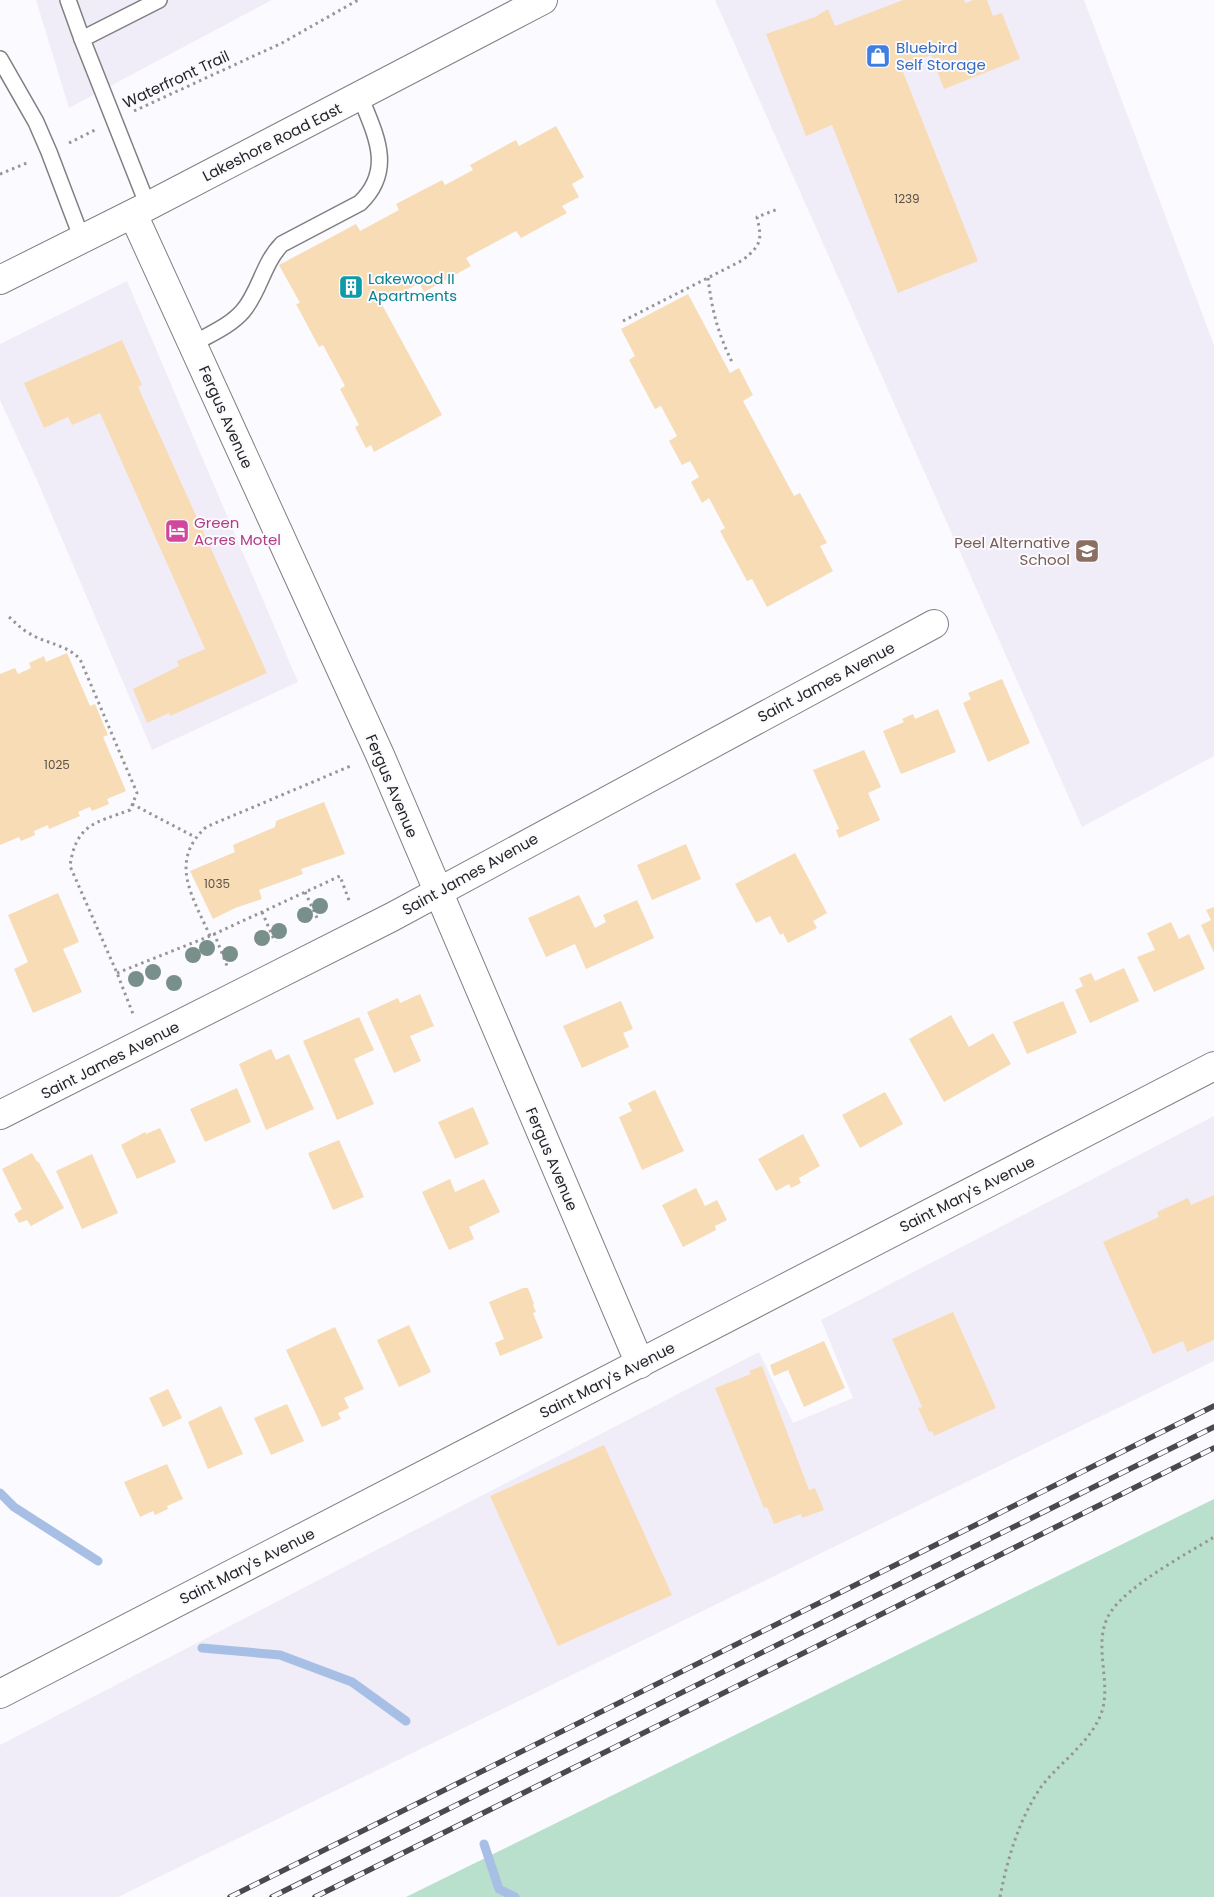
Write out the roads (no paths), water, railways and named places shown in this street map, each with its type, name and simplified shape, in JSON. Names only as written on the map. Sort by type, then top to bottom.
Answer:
[{"type":"street","name":"Lakeshore Road East","points":[[0,280],[141,210],[543,0]]},
{"type":"street","name":"Fergus Avenue","points":[[141,210],[193,344],[380,755],[640,1364]]},
{"type":"street","name":"Saint James Avenue","points":[[0,1115],[392,917],[934,624]]},
{"type":"street","name":"Saint Mary's Avenue","points":[[0,1694],[1214,1066]]},
{"type":"lane","points":[[68,0],[114,120],[141,210]]},
{"type":"lane","points":[[82,39],[159,0]]},
{"type":"lane","points":[[0,59],[36,122],[50,152],[82,239]]},
{"type":"lane","points":[[193,344],[234,321],[244,310],[272,254],[282,244],[360,203],[368,195],[379,172],[380,156],[378,141],[360,96]]},
{"type":"waterway","points":[[0,1493],[14,1507],[98,1561]]},
{"type":"waterway","points":[[202,1648],[280,1655],[352,1682],[406,1721]]},
{"type":"waterway","points":[[484,1844],[499,1889],[515,1897]]},
{"type":"railway","points":[[230,1897],[1214,1406]]},
{"type":"railway","points":[[272,1897],[1214,1427]]},
{"type":"railway","points":[[315,1897],[1214,1448]]},
{"type":"place","name":"Bluebird Self Storage","points":[[878,56]]},
{"type":"place","name":"Lakewood II Apartments","points":[[351,287]]},
{"type":"place","name":"Green Acres Motel","points":[[177,531]]},
{"type":"place","name":"Peel Alternative School","points":[[1087,551]]}]
